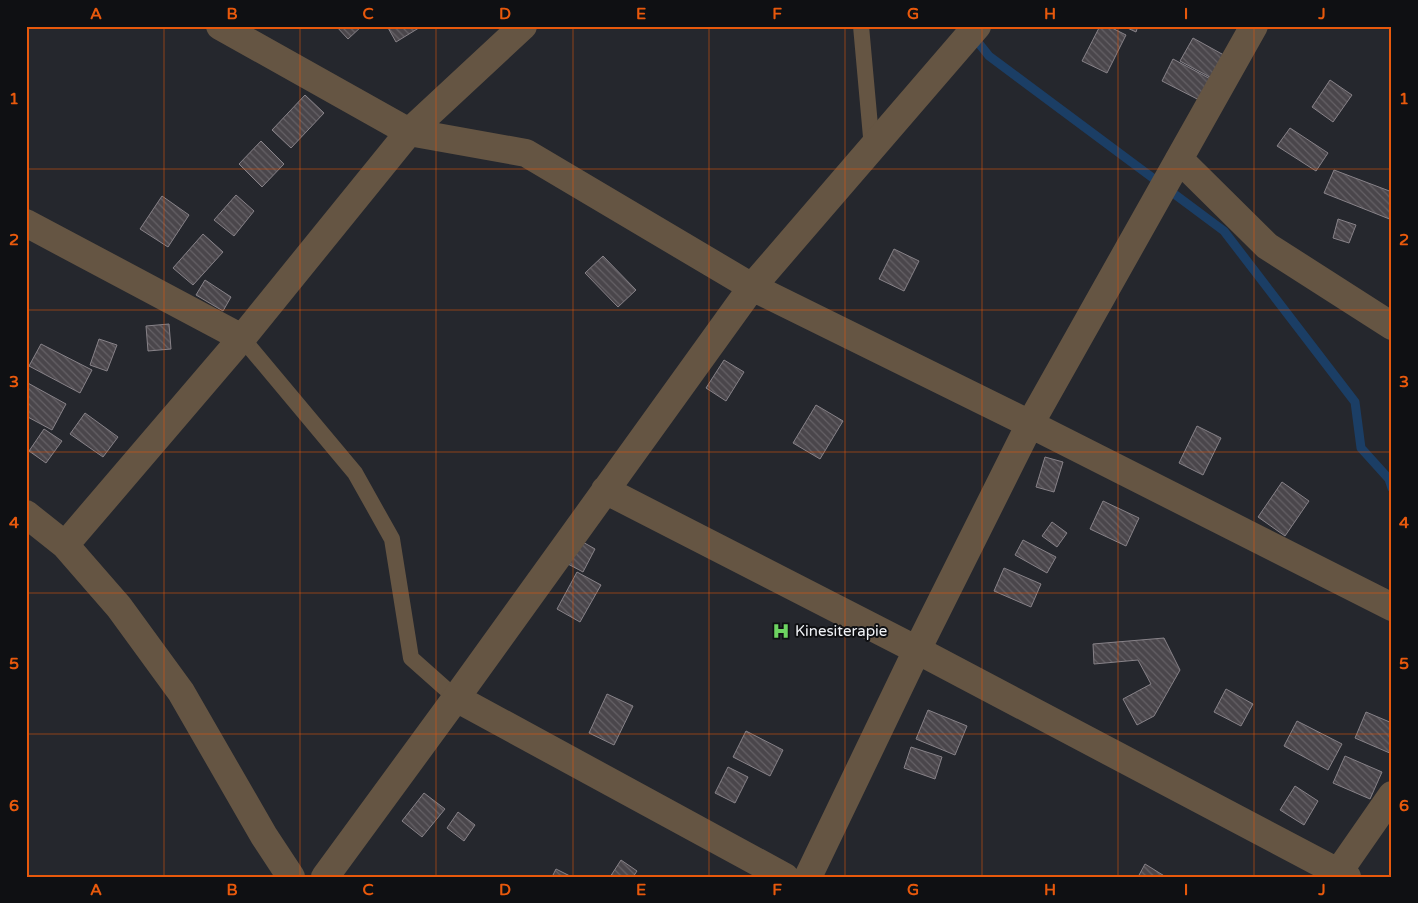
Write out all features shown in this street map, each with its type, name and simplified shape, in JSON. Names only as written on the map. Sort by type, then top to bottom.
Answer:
[{"type":"street","points":[[220,26],[409,132],[526,153],[752,287],[1030,424],[1392,607]]},
{"type":"street","points":[[65,545],[242,338],[409,132],[522,26]]},
{"type":"street","points":[[325,877],[752,287],[977,26]]},
{"type":"street","points":[[808,877],[917,650],[1030,424],[1254,26]]},
{"type":"street","points":[[1169,177],[1267,246],[1392,326]]},
{"type":"street","points":[[26,223],[242,338]]},
{"type":"street","points":[[605,490],[917,650],[1340,875],[1392,795]]},
{"type":"street","points":[[26,514],[65,545],[119,607],[181,692],[264,836],[291,877]]},
{"type":"street","points":[[456,698],[786,877]]},
{"type":"lane","points":[[861,26],[872,148]]},
{"type":"lane","points":[[242,338],[355,473],[392,539],[410,658],[456,698]]},
{"type":"building","points":[[336,26],[362,26],[348,39]]},
{"type":"building","points":[[387,26],[422,26],[396,42]]},
{"type":"building","points":[[1100,26],[1108,26],[1126,35],[1107,73],[1082,61]]},
{"type":"building","points":[[1123,26],[1138,26],[1136,32]]},
{"type":"building","points":[[1193,38],[1231,59],[1219,82],[1180,61]]},
{"type":"building","points":[[1173,59],[1218,83],[1207,104],[1162,81]]},
{"type":"building","points":[[1330,80],[1352,95],[1333,122],[1312,107]]},
{"type":"building","points":[[305,95],[324,113],[291,148],[272,130]]},
{"type":"building","points":[[1290,128],[1328,153],[1316,171],[1277,146]]},
{"type":"building","points":[[261,141],[284,164],[262,187],[239,164]]},
{"type":"building","points":[[1334,170],[1392,192],[1392,220],[1324,193]]},
{"type":"building","points":[[236,195],[254,211],[234,236],[214,220]]},
{"type":"building","points":[[162,196],[189,215],[168,247],[140,229]]},
{"type":"building","points":[[1338,219],[1356,225],[1349,243],[1333,238]]},
{"type":"building","points":[[203,234],[223,252],[193,285],[173,268]]},
{"type":"building","points":[[894,249],[919,261],[904,291],[879,279]]},
{"type":"building","points":[[603,256],[636,290],[618,307],[585,273]]},
{"type":"building","points":[[205,280],[231,297],[223,311],[196,295]]},
{"type":"building","points":[[169,324],[171,349],[148,351],[146,326]]},
{"type":"building","points":[[99,339],[117,345],[107,371],[90,365]]},
{"type":"building","points":[[41,344],[92,370],[80,393],[29,366]]},
{"type":"building","points":[[724,360],[744,372],[726,401],[706,388]]},
{"type":"building","points":[[26,382],[66,404],[52,430],[26,416]]},
{"type":"building","points":[[816,405],[843,421],[820,459],[793,443]]},
{"type":"building","points":[[85,413],[118,437],[103,457],[70,434]]},
{"type":"building","points":[[1197,426],[1221,438],[1203,475],[1179,463]]},
{"type":"building","points":[[44,429],[62,441],[46,463],[29,451]]},
{"type":"building","points":[[1045,457],[1063,462],[1054,492],[1036,487]]},
{"type":"building","points":[[1282,482],[1309,501],[1285,536],[1258,517]]},
{"type":"building","points":[[1103,501],[1139,518],[1126,546],[1090,529]]},
{"type":"building","points":[[1052,522],[1067,533],[1057,547],[1042,536]]},
{"type":"building","points":[[1023,540],[1056,557],[1047,573],[1015,555]]},
{"type":"building","points":[[581,541],[595,549],[583,572],[568,564]]},
{"type":"building","points":[[1004,568],[1041,584],[1031,607],[994,591]]},
{"type":"building","points":[[577,572],[601,585],[580,622],[557,609]]},
{"type":"building","points":[[1164,638],[1180,670],[1154,716],[1137,725],[1123,699],[1151,684],[1138,660],[1094,664],[1093,644]]},
{"type":"building","points":[[1226,689],[1253,704],[1241,726],[1214,712]]},
{"type":"building","points":[[607,694],[633,706],[614,745],[589,733]]},
{"type":"building","points":[[928,710],[967,726],[955,755],[916,739]]},
{"type":"building","points":[[1366,712],[1392,723],[1392,754],[1355,738]]},
{"type":"building","points":[[1297,721],[1342,744],[1328,770],[1284,746]]},
{"type":"building","points":[[746,731],[783,750],[770,776],[733,757]]},
{"type":"building","points":[[911,747],[942,757],[935,779],[904,768]]},
{"type":"building","points":[[1345,756],[1382,772],[1370,799],[1333,783]]},
{"type":"building","points":[[728,767],[748,777],[735,803],[715,793]]},
{"type":"building","points":[[1295,786],[1318,801],[1304,825],[1280,810]]},
{"type":"building","points":[[424,793],[445,809],[422,837],[402,821]]},
{"type":"building","points":[[458,812],[475,825],[464,841],[447,828]]},
{"type":"building","points":[[621,860],[637,871],[633,877],[610,877]]},
{"type":"building","points":[[1145,864],[1166,877],[1138,877]]},
{"type":"building","points":[[556,869],[572,877],[552,877]]},
{"type":"waterway","points":[[973,36],[989,56],[1224,231],[1355,402],[1361,448],[1389,479],[1392,488]]},
{"type":"place","name":"Kinesiterapie","points":[[781,631]]}]
